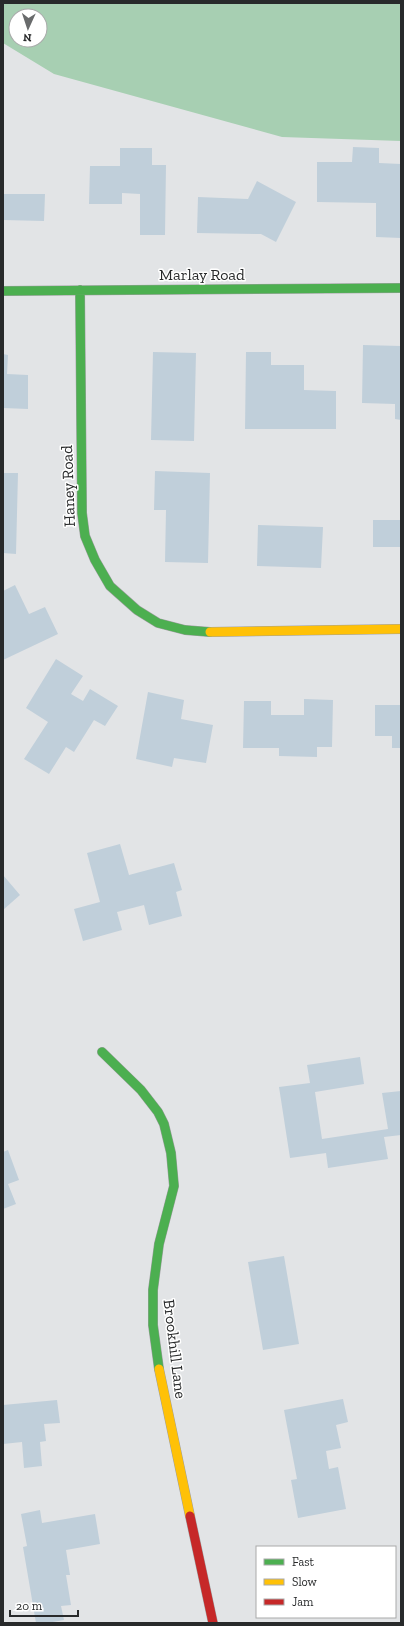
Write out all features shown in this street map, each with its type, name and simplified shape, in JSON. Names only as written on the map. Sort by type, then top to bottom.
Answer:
[{"type":"street","name":"Marlay Road","points":[[3,291],[401,288]]},
{"type":"street","name":"Haney Road","points":[[80,290],[82,513],[85,536],[95,560],[110,586],[137,610],[158,623],[186,630],[202,632],[401,629]]},
{"type":"street","name":"Brookhill Lane","points":[[102,1052],[144,1094],[159,1114],[168,1135],[174,1180],[155,1270],[152,1297],[153,1326],[162,1386],[213,1623]]},
{"type":"green space","points":[[3,3],[401,3],[401,141],[282,137],[54,74],[11,48],[48,48],[48,8],[8,8],[8,46],[3,43]]},
{"type":"building","points":[[353,147],[379,148],[379,163],[401,164],[401,238],[376,237],[376,203],[317,202],[317,162],[352,162]]},
{"type":"building","points":[[120,148],[152,148],[152,165],[166,165],[165,235],[140,235],[140,194],[122,193],[122,204],[89,204],[90,166],[120,166]]},
{"type":"building","points":[[257,181],[296,202],[276,242],[261,234],[197,233],[198,197],[248,199]]},
{"type":"building","points":[[3,194],[45,194],[44,221],[3,220]]},
{"type":"building","points":[[363,345],[401,346],[401,420],[395,419],[395,404],[362,403]]},
{"type":"building","points":[[153,352],[196,353],[194,441],[151,440]]},
{"type":"building","points":[[246,352],[271,352],[271,365],[304,365],[304,390],[336,391],[336,429],[245,429]]},
{"type":"building","points":[[3,354],[8,355],[7,374],[28,375],[28,409],[3,408]]},
{"type":"building","points":[[155,471],[210,473],[208,563],[165,562],[166,510],[154,510]]},
{"type":"building","points":[[3,473],[18,473],[16,554],[3,553]]},
{"type":"building","points":[[373,520],[401,520],[401,547],[373,547]]},
{"type":"building","points":[[258,525],[323,527],[321,568],[257,566]]},
{"type":"building","points":[[15,585],[29,614],[45,607],[58,634],[3,660],[3,591]]},
{"type":"building","points":[[56,659],[83,676],[71,694],[83,701],[90,689],[118,706],[105,726],[94,720],[74,752],[66,747],[49,774],[24,759],[48,722],[26,708]]},
{"type":"building","points":[[148,692],[184,700],[181,719],[213,725],[206,763],[174,758],[172,767],[136,759]]},
{"type":"building","points":[[304,699],[333,700],[332,747],[317,747],[317,757],[279,756],[279,748],[243,748],[244,701],[271,701],[271,715],[304,715]]},
{"type":"building","points":[[375,705],[401,705],[401,748],[392,748],[392,736],[375,736]]},
{"type":"building","points":[[120,844],[129,875],[174,863],[182,890],[176,892],[182,916],[149,925],[144,905],[117,912],[122,930],[83,941],[74,909],[100,902],[87,853]]},
{"type":"building","points":[[3,875],[20,895],[3,910]]},
{"type":"building","points":[[360,1057],[364,1084],[315,1092],[322,1139],[388,1129],[382,1093],[401,1091],[401,1135],[384,1137],[388,1159],[328,1168],[326,1153],[290,1158],[279,1087],[310,1083],[307,1065]]},
{"type":"building","points":[[8,1150],[19,1180],[8,1184],[16,1204],[3,1209],[3,1152]]},
{"type":"building","points":[[284,1256],[299,1344],[263,1350],[248,1262]]},
{"type":"building","points":[[343,1399],[348,1422],[336,1425],[341,1448],[326,1451],[329,1469],[338,1467],[346,1509],[298,1518],[291,1480],[297,1479],[284,1410]]},
{"type":"building","points":[[57,1400],[60,1423],[44,1424],[46,1441],[40,1442],[42,1466],[24,1468],[22,1442],[3,1444],[3,1405]]},
{"type":"building","points":[[40,1510],[42,1523],[95,1514],[100,1544],[66,1550],[70,1575],[66,1575],[71,1605],[61,1606],[64,1620],[47,1623],[36,1623],[23,1547],[27,1546],[21,1514]]},
{"type":"traffic: fast","points":[[3,291],[401,288]]},
{"type":"traffic: fast","points":[[80,290],[82,513],[85,536],[95,560],[110,586],[137,610],[158,623],[185,630],[210,632]]},
{"type":"traffic: fast","points":[[102,1052],[141,1090],[158,1112],[164,1124],[171,1153],[174,1186],[159,1244],[153,1290],[153,1325],[159,1369]]},
{"type":"traffic: slow","points":[[210,632],[401,629]]},
{"type":"traffic: slow","points":[[159,1369],[190,1516]]},
{"type":"traffic: jam","points":[[190,1516],[213,1623]]}]
